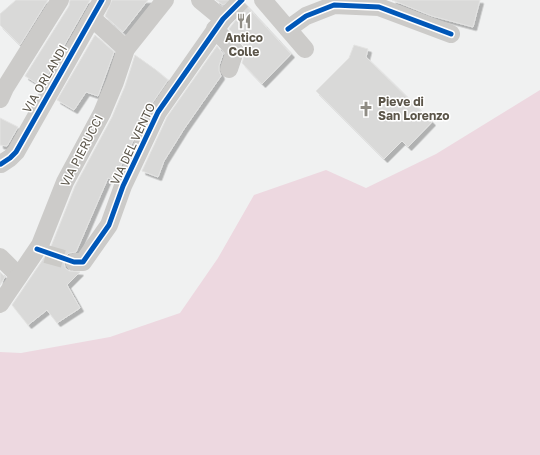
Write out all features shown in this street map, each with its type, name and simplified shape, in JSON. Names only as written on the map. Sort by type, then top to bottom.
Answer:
[{"type":"street","points":[[0,99],[5,88],[60,0]]},
{"type":"street","name":"VIA ORLANDI","points":[[0,164],[16,152],[102,0]]},
{"type":"street","name":"VIA PIERUCCI","points":[[0,304],[19,276],[41,251],[65,182],[102,113],[115,82],[126,49],[165,0]]},
{"type":"street","points":[[200,0],[222,20],[236,51],[230,69]]},
{"type":"street","points":[[263,0],[305,49]]},
{"type":"street","points":[[288,29],[306,16],[334,5],[379,7],[451,34]]},
{"type":"street","points":[[92,18],[126,49]]},
{"type":"street","name":"VIA DEL VENTO","points":[[74,262],[83,262],[109,225],[124,186],[158,112],[222,20]]},
{"type":"street","points":[[0,257],[19,276]]},
{"type":"shaded area","points":[[540,90],[540,455],[0,455],[0,352],[21,353],[110,337],[180,313],[218,258],[254,195],[326,170],[366,188],[436,154]]},
{"type":"building","points":[[16,0],[48,0],[20,45],[0,25],[0,14]]},
{"type":"building","points":[[70,0],[90,0],[41,86],[25,76],[69,6]]},
{"type":"building","points":[[112,0],[148,0],[123,32],[105,16]]},
{"type":"building","points":[[216,0],[241,0],[291,54],[262,84],[242,63],[245,48],[229,29],[239,16],[239,10],[236,5],[232,3],[223,5]]},
{"type":"building","points":[[392,0],[480,0],[473,27],[432,16]]},
{"type":"building","points":[[95,35],[114,52],[98,96],[86,92],[74,110],[57,100]]},
{"type":"building","name":"Pieve di San Lorenzo","points":[[354,45],[368,49],[366,57],[432,122],[408,147],[402,141],[384,159],[316,91],[349,58]]},
{"type":"building","points":[[217,46],[223,54],[219,66],[221,76],[184,129],[164,161],[158,177],[142,171],[167,117]]},
{"type":"building","points":[[135,55],[168,80],[149,108],[114,180],[108,178],[76,252],[69,253],[65,257],[65,268],[69,271],[80,272],[67,285],[80,308],[57,323],[47,310],[28,325],[12,305],[50,249],[75,186],[112,117],[125,86]]},
{"type":"building","points":[[0,118],[18,127],[7,146],[0,145]]},
{"type":"building","points":[[0,272],[5,277],[0,285]]},
{"type":"tunnel","points":[[229,13],[242,0]]},
{"type":"tunnel","points":[[46,254],[74,262]]},
{"type":"cycle path","points":[[1,164],[16,152],[102,0]]},
{"type":"cycle path","points":[[37,249],[74,262],[83,262],[109,225],[123,186],[158,112],[223,19],[242,0]]},
{"type":"cycle path","points":[[288,29],[306,16],[334,5],[379,7],[451,34]]},
{"type":"place","name":"Antico Colle","points":[[244,21]]},
{"type":"place","name":"Pieve di San Lorenzo","points":[[366,109]]}]
